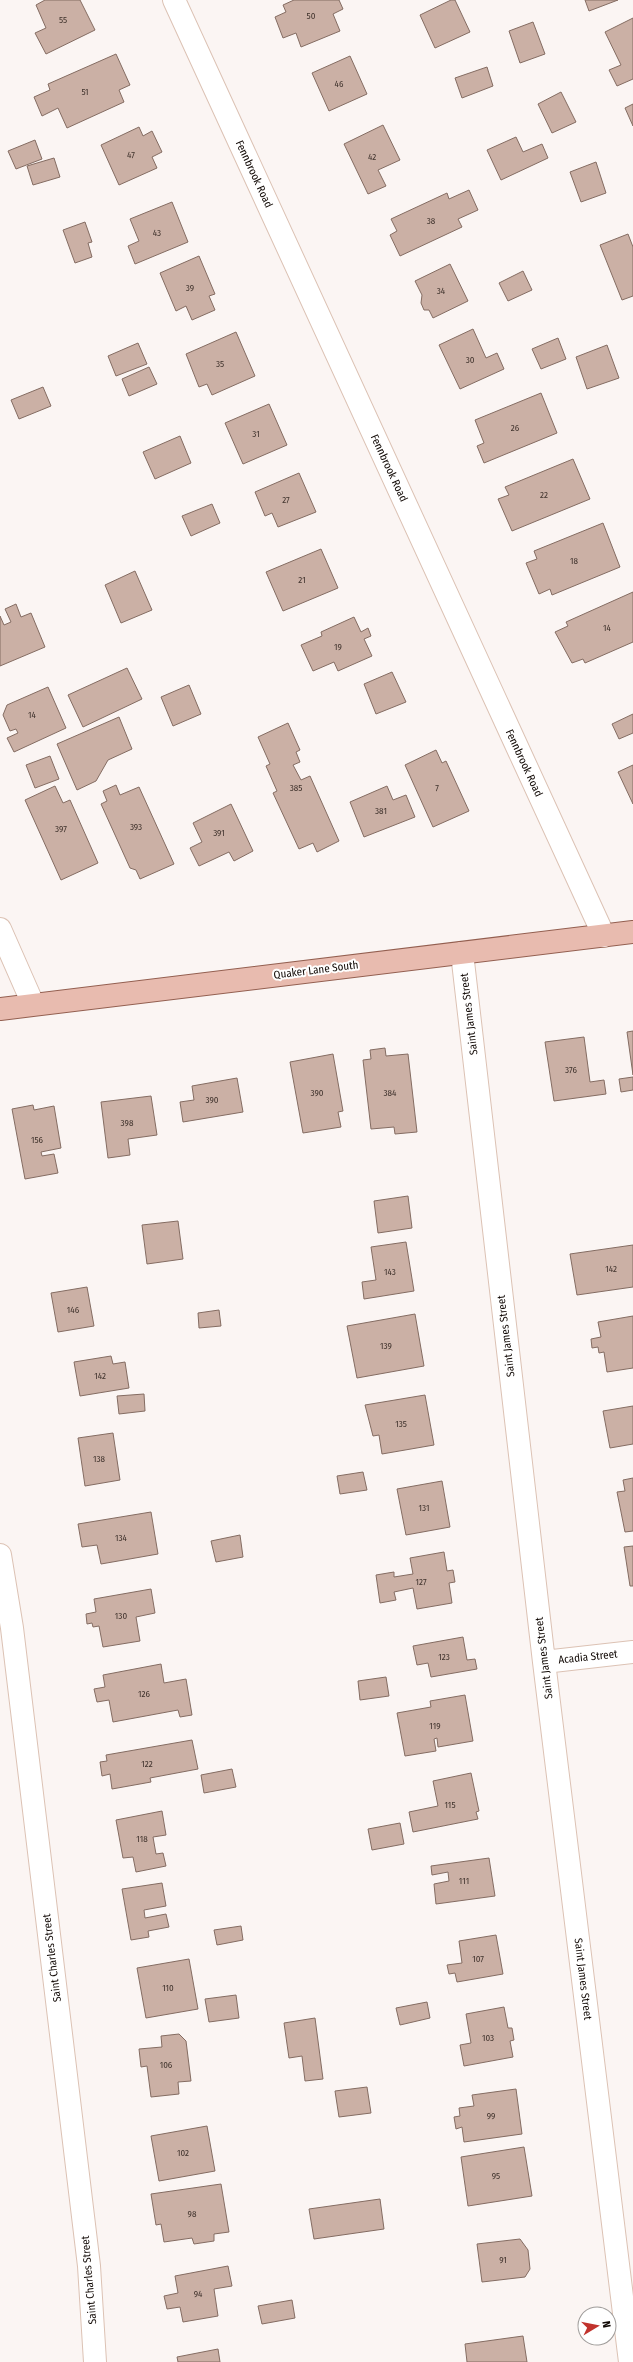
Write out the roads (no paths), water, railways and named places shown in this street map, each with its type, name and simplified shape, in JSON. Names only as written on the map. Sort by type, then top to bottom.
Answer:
[{"type":"main road","name":"Quaker Lane South","points":[[0,1008],[633,932]]},
{"type":"street","name":"Fennbrook Road","points":[[174,0],[604,936]]},
{"type":"street","points":[[0,929],[33,1004]]},
{"type":"street","name":"Saint James Street","points":[[462,953],[544,1662],[630,2362]]},
{"type":"street","name":"Saint Charles Street","points":[[0,1555],[12,1628],[89,2266],[95,2362]]},
{"type":"street","name":"Acadia Street","points":[[544,1662],[633,1652]]}]
